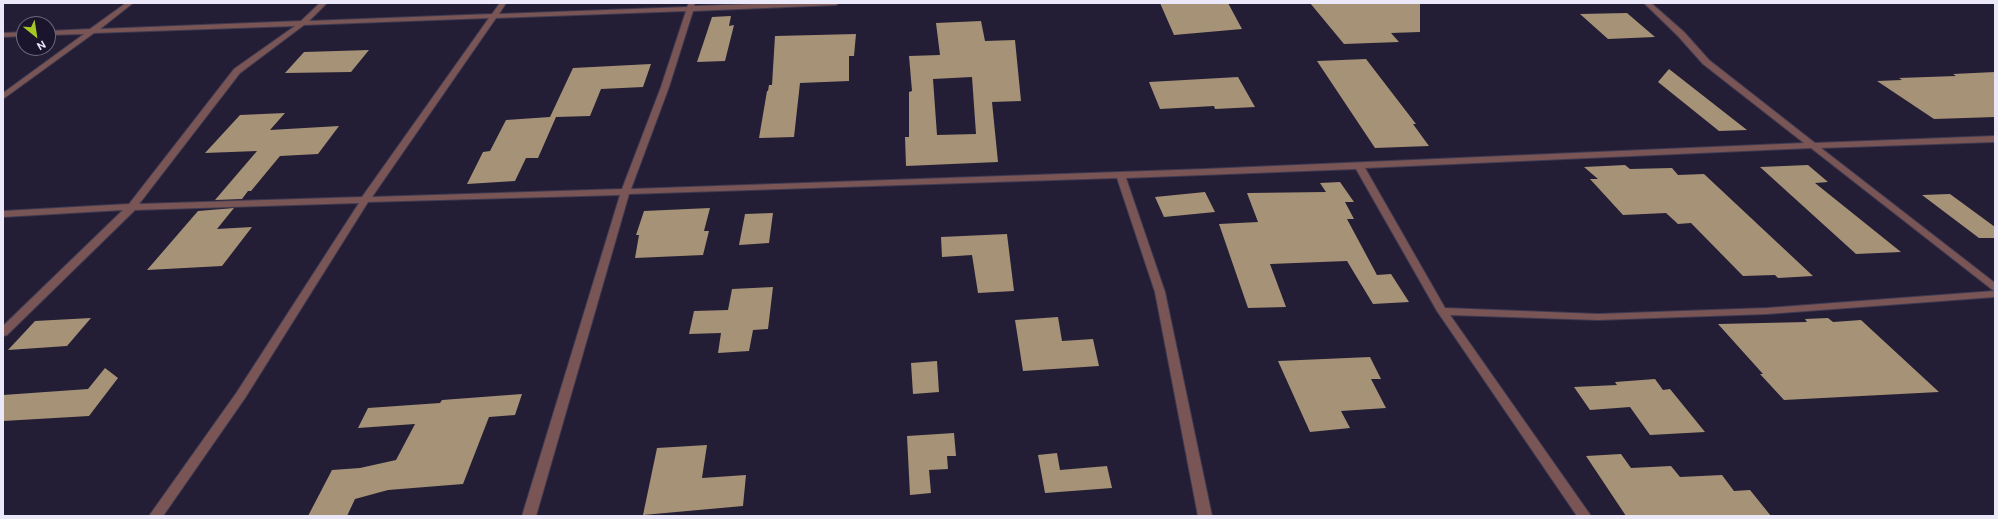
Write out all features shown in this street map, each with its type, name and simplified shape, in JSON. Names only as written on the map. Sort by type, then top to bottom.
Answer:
[{"type":"street","points":[[3,97],[130,3]]},
{"type":"street","points":[[3,332],[132,208],[237,71],[303,23],[324,3]]},
{"type":"street","points":[[156,516],[241,395],[365,200],[503,3]]},
{"type":"street","points":[[56,32],[494,16],[691,6],[836,3]]},
{"type":"street","points":[[1646,3],[1681,34],[1706,62],[1995,288]]},
{"type":"street","points":[[529,516],[624,192],[664,87],[691,6]]},
{"type":"street","points":[[3,35],[16,34]]},
{"type":"street","points":[[3,214],[132,208],[1121,175],[1359,166],[1812,144],[1995,139]]},
{"type":"street","points":[[1359,166],[1442,310],[1584,516]]},
{"type":"street","points":[[1121,175],[1160,292],[1205,516]]},
{"type":"street","points":[[1442,310],[1598,317],[1768,311],[1995,294]]},
{"type":"building","points":[[1160,3],[1228,3],[1242,29],[1174,35]]},
{"type":"building","points":[[1310,3],[1420,3],[1420,32],[1391,33],[1399,42],[1344,44]]},
{"type":"building","points":[[1627,13],[1655,37],[1608,39],[1580,14]]},
{"type":"building","points":[[731,16],[729,26],[734,25],[725,61],[697,62],[712,17]]},
{"type":"building","points":[[981,21],[985,41],[1015,40],[1021,101],[992,102],[998,162],[906,166],[905,137],[909,137],[909,92],[912,91],[909,56],[940,55],[936,23]],"holes":[[[972,77],[976,134],[937,135],[933,79]]]},
{"type":"building","points":[[856,34],[854,56],[849,56],[849,81],[800,83],[794,137],[759,138],[767,91],[769,85],[772,85],[775,36]]},
{"type":"building","points":[[369,50],[351,72],[285,73],[304,52]]},
{"type":"building","points":[[1366,59],[1416,124],[1413,124],[1429,146],[1375,148],[1317,61]]},
{"type":"building","points":[[651,64],[643,87],[601,89],[590,116],[556,117],[538,158],[526,158],[515,181],[467,184],[483,152],[490,151],[506,120],[550,117],[573,68]]},
{"type":"building","points":[[1669,69],[1747,130],[1719,131],[1658,82]]},
{"type":"building","points":[[1995,72],[1995,117],[1934,119],[1877,81],[1902,80],[1899,78],[1956,76],[1953,74]]},
{"type":"building","points":[[1238,77],[1255,107],[1215,109],[1214,106],[1160,109],[1149,82]]},
{"type":"building","points":[[285,113],[270,130],[339,126],[318,154],[280,156],[251,191],[248,191],[242,199],[215,200],[257,151],[205,153],[240,115]]},
{"type":"building","points":[[1625,165],[1630,169],[1672,168],[1678,175],[1704,174],[1813,276],[1778,278],[1775,275],[1743,276],[1691,223],[1678,224],[1666,213],[1623,215],[1590,179],[1598,179],[1584,167]]},
{"type":"building","points":[[1808,165],[1828,182],[1815,183],[1901,252],[1856,254],[1760,167]]},
{"type":"building","points":[[1340,182],[1354,202],[1345,202],[1354,219],[1347,219],[1377,275],[1391,274],[1409,302],[1373,304],[1347,261],[1270,264],[1286,307],[1248,308],[1219,224],[1258,222],[1247,193],[1326,192],[1320,183]]},
{"type":"building","points":[[1205,192],[1215,212],[1164,217],[1155,197]]},
{"type":"building","points":[[1950,194],[1995,227],[1995,238],[1979,238],[1922,195]]},
{"type":"building","points":[[234,208],[217,229],[252,227],[222,266],[147,270],[198,211]]},
{"type":"building","points":[[710,208],[704,231],[709,231],[703,255],[635,258],[639,235],[636,235],[644,211]]},
{"type":"building","points":[[773,213],[769,243],[739,245],[745,214]]},
{"type":"building","points":[[1007,234],[1014,291],[978,293],[972,255],[942,257],[941,237]]},
{"type":"building","points":[[773,287],[768,329],[753,330],[749,351],[718,353],[721,333],[689,334],[694,311],[728,310],[732,289]]},
{"type":"building","points":[[1058,317],[1062,341],[1093,339],[1099,366],[1023,371],[1015,320]]},
{"type":"building","points":[[91,318],[67,346],[8,350],[35,321]]},
{"type":"building","points":[[1828,318],[1833,322],[1861,320],[1939,392],[1784,400],[1718,324],[1807,322],[1805,319]]},
{"type":"building","points":[[1370,357],[1381,379],[1371,379],[1386,408],[1341,411],[1350,428],[1310,432],[1278,361]]},
{"type":"building","points":[[937,361],[939,392],[913,394],[911,363]]},
{"type":"building","points":[[105,368],[118,378],[89,416],[3,421],[3,395],[88,389]]},
{"type":"building","points":[[1655,379],[1663,390],[1670,389],[1705,432],[1650,435],[1630,407],[1590,410],[1574,387],[1617,385],[1615,382]]},
{"type":"building","points":[[522,394],[515,415],[489,417],[463,484],[388,490],[355,499],[347,516],[308,516],[332,470],[360,468],[396,460],[415,424],[358,428],[368,408],[440,403],[442,400]]},
{"type":"building","points":[[954,433],[956,456],[947,456],[948,469],[929,470],[931,493],[910,495],[907,436]]},
{"type":"building","points":[[707,445],[702,478],[746,475],[743,506],[643,515],[657,448]]},
{"type":"building","points":[[1057,453],[1060,470],[1107,466],[1112,488],[1045,493],[1038,455]]},
{"type":"building","points":[[1621,454],[1631,468],[1671,466],[1680,477],[1722,475],[1734,491],[1750,490],[1771,516],[1626,516],[1586,456]]}]
